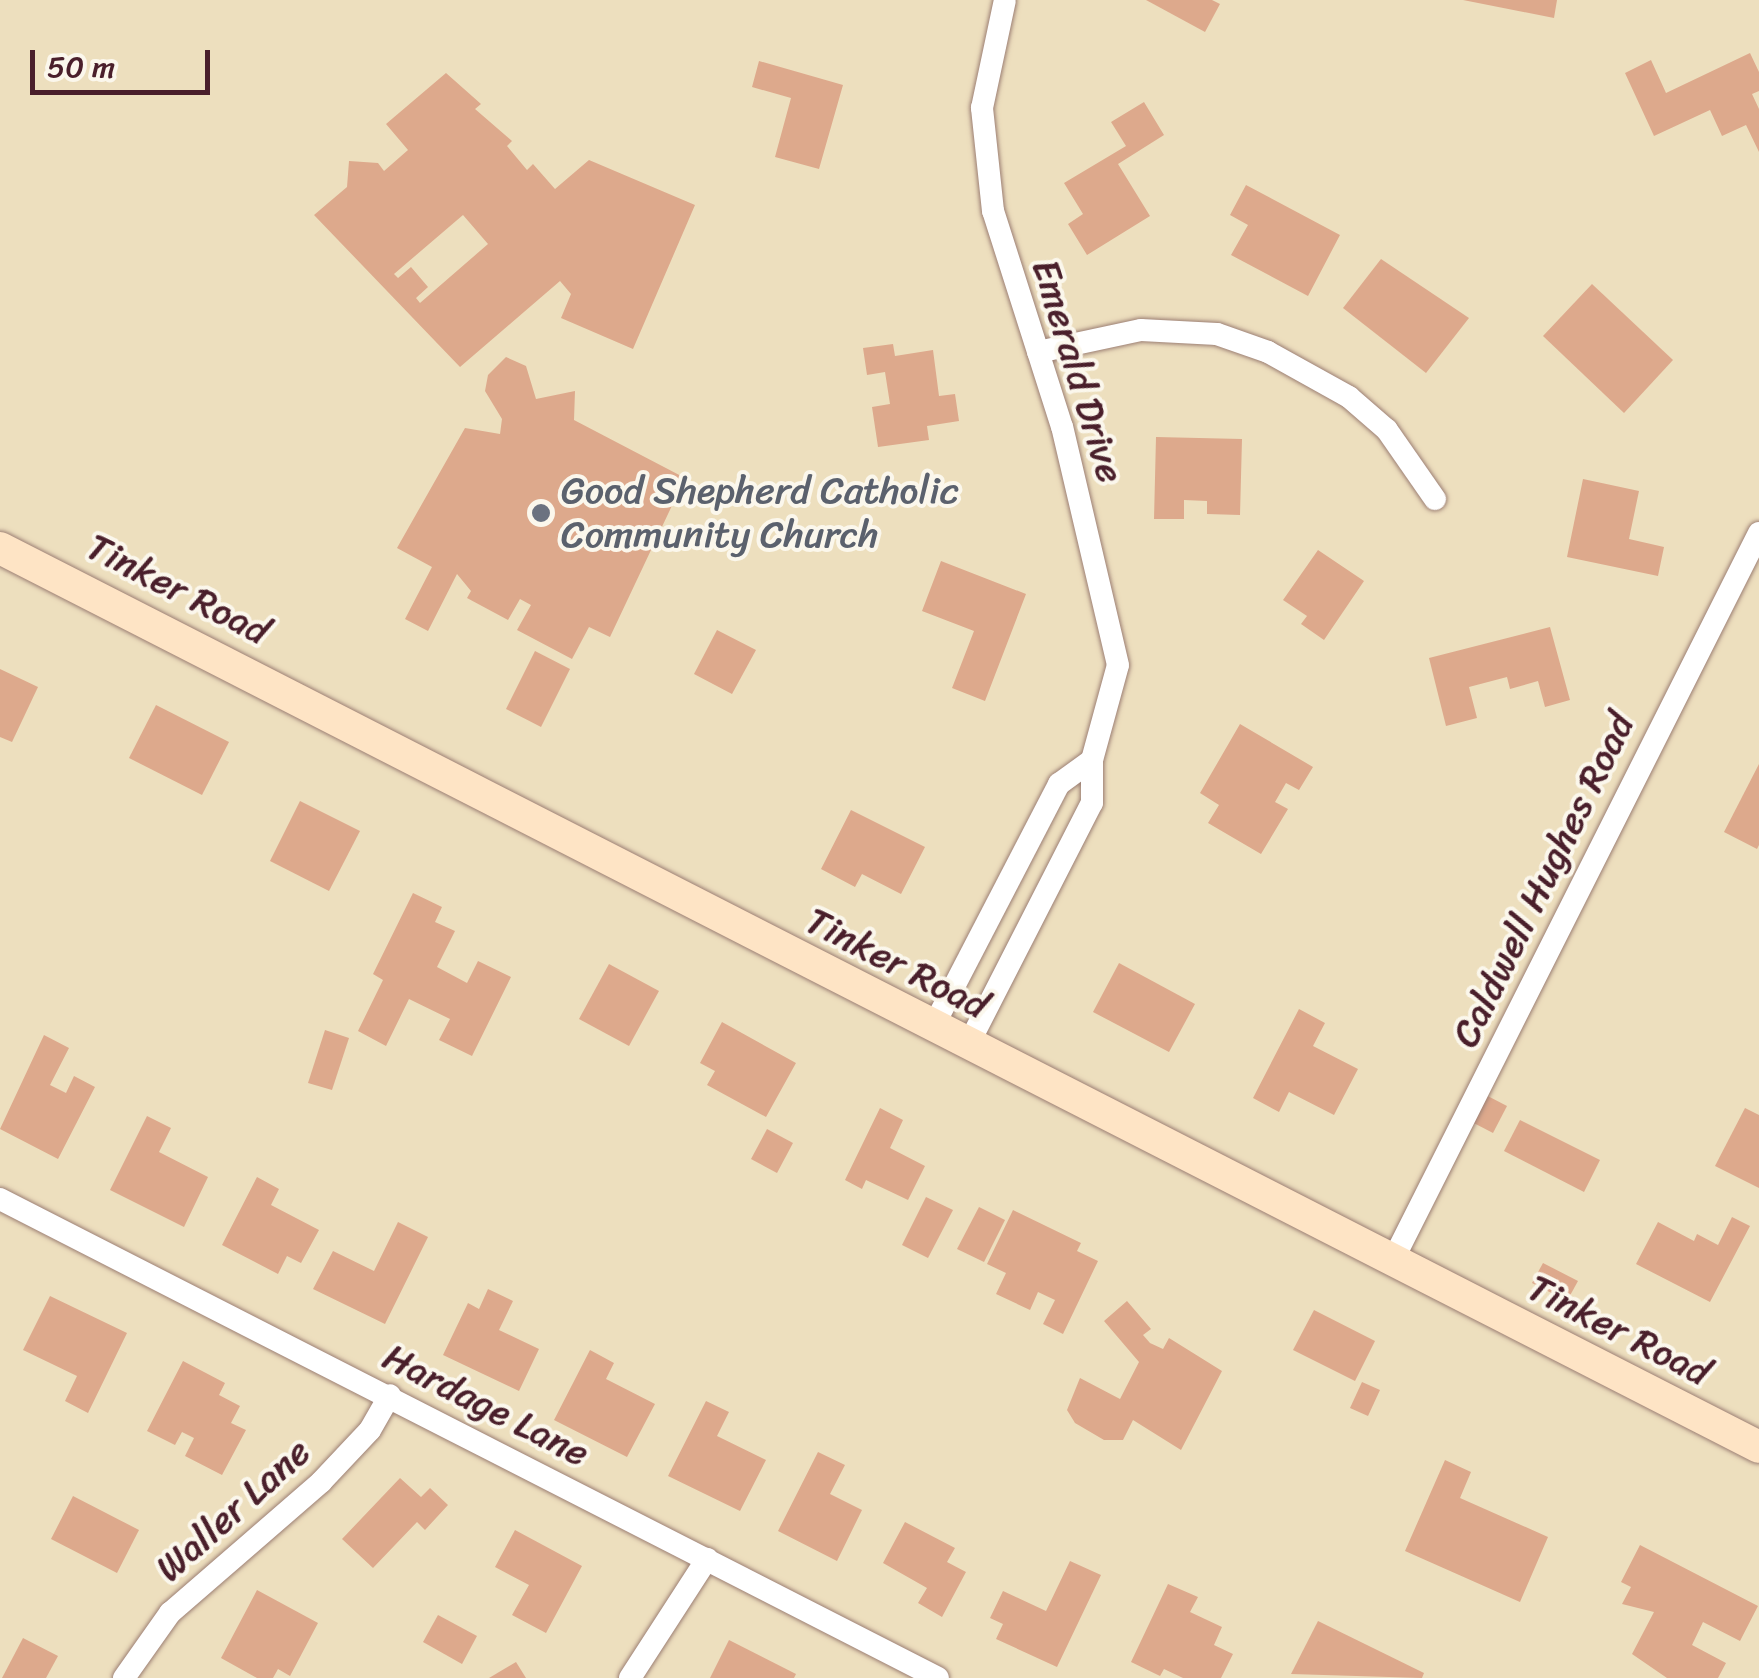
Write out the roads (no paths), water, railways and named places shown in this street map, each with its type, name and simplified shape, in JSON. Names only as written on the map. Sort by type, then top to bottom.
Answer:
[{"type":"main road","name":"Tinker Road","points":[[0,548],[116,602],[933,1027],[1759,1447]]},
{"type":"street","name":"Emerald Drive","points":[[968,1045],[1092,803],[1092,760],[1118,665],[1101,577],[1038,352],[993,211],[982,108],[1006,0]]},
{"type":"street","points":[[1038,352],[1141,330],[1216,334],[1268,352],[1309,371],[1374,419],[1435,499]]},
{"type":"street","name":"Caldwell Hughes Road","points":[[1393,1260],[1759,533]]},
{"type":"street","points":[[933,1027],[1059,784],[1092,760]]},
{"type":"street","name":"Hardage Lane","points":[[0,1198],[938,1678]]},
{"type":"street","name":"Waller Lane","points":[[124,1678],[170,1613],[322,1482],[370,1430],[390,1395]]},
{"type":"street","points":[[630,1678],[708,1559]]},
{"type":"place","name":"Good Shepherd Catholic Community Church","points":[[541,513]]}]
